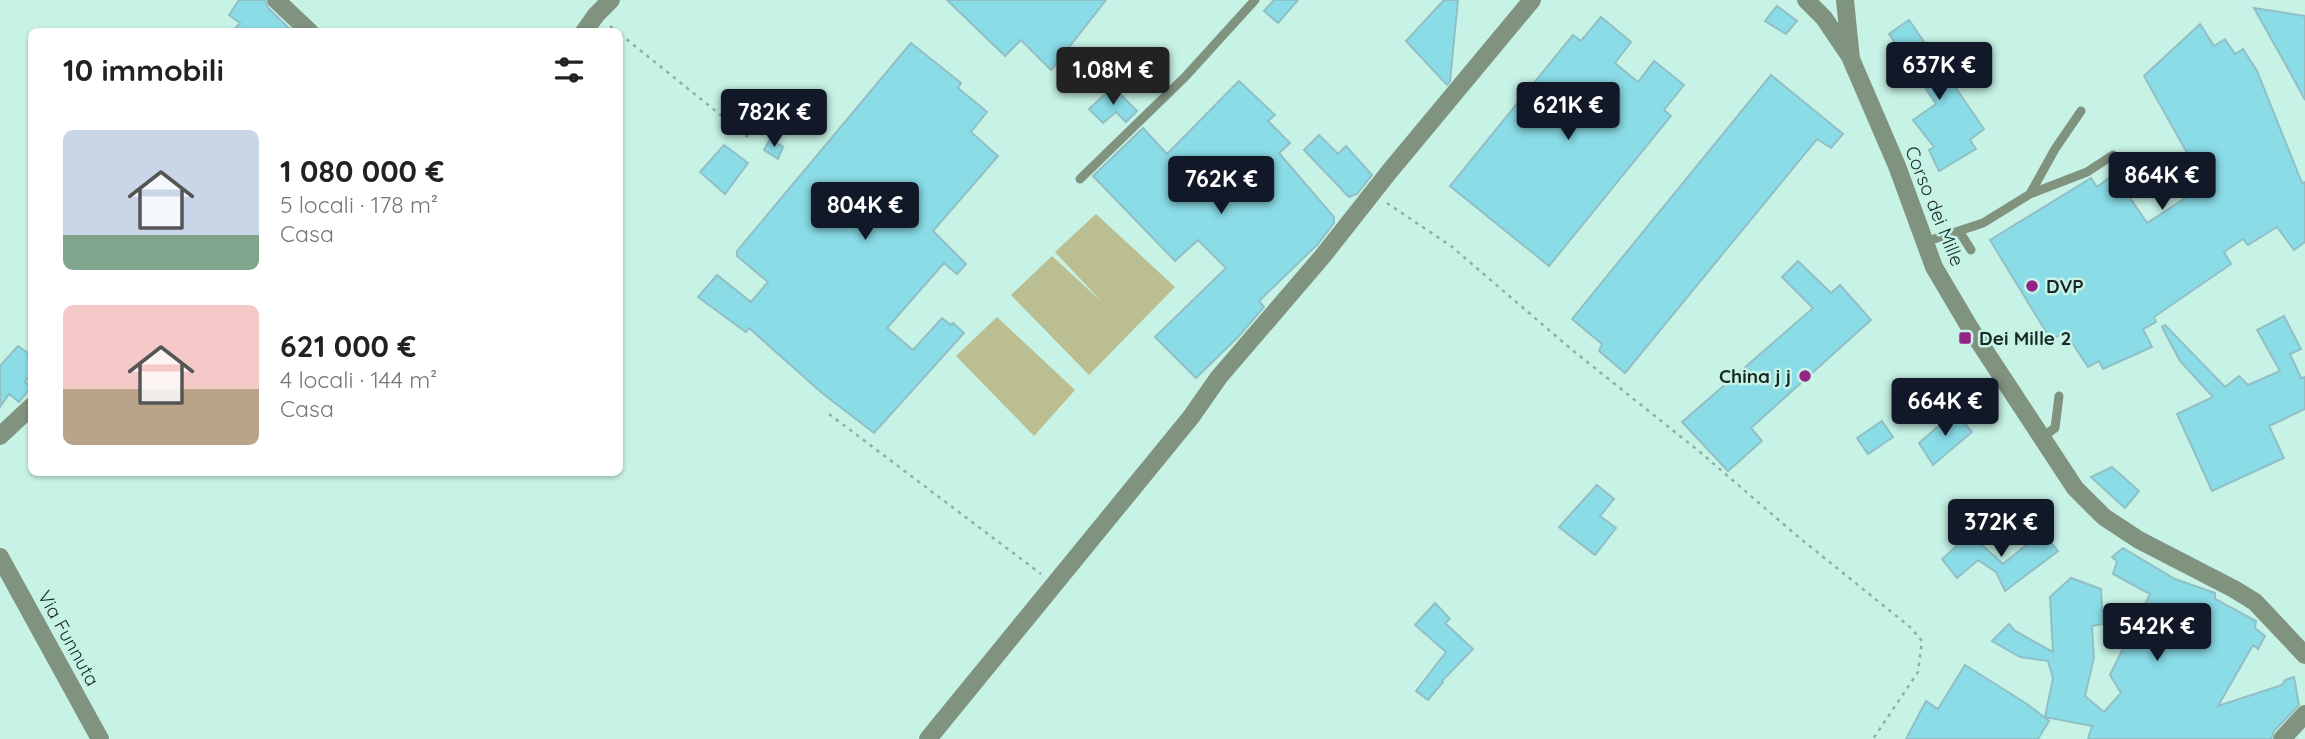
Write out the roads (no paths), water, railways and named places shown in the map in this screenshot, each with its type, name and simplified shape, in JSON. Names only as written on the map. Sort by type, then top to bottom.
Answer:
[{"type":"street","points":[[276,0],[306,28]]},
{"type":"street","points":[[587,28],[611,0]]},
{"type":"street","points":[[928,739],[1191,417],[1219,377],[1322,257],[1532,0]]},
{"type":"street","points":[[1806,0],[1824,18],[1852,60]]},
{"type":"street","name":"Corso dei Mille","points":[[1845,0],[1852,60],[1897,166],[1934,267],[1970,328],[2075,488],[2104,517],[2139,540],[2255,602],[2305,655]]},
{"type":"street","points":[[0,436],[28,410]]},
{"type":"street","name":"Via Funnuta","points":[[0,557],[100,739]]},
{"type":"street","points":[[2282,739],[2305,714]]},
{"type":"lane","points":[[1080,179],[1185,77],[1255,0]]},
{"type":"lane","points":[[2031,194],[2055,149],[2081,111]]},
{"type":"lane","points":[[1925,242],[1983,223],[2031,194],[2087,172],[2113,155]]},
{"type":"lane","points":[[1959,231],[1970,250]]},
{"type":"lane","points":[[2041,438],[2055,428],[2059,396]]},
{"type":"place","name":"DVP","points":[[2032,286]]},
{"type":"place","name":"Dei Mille 2","points":[[1965,338]]},
{"type":"place","name":"China j j","points":[[1805,376]]}]
